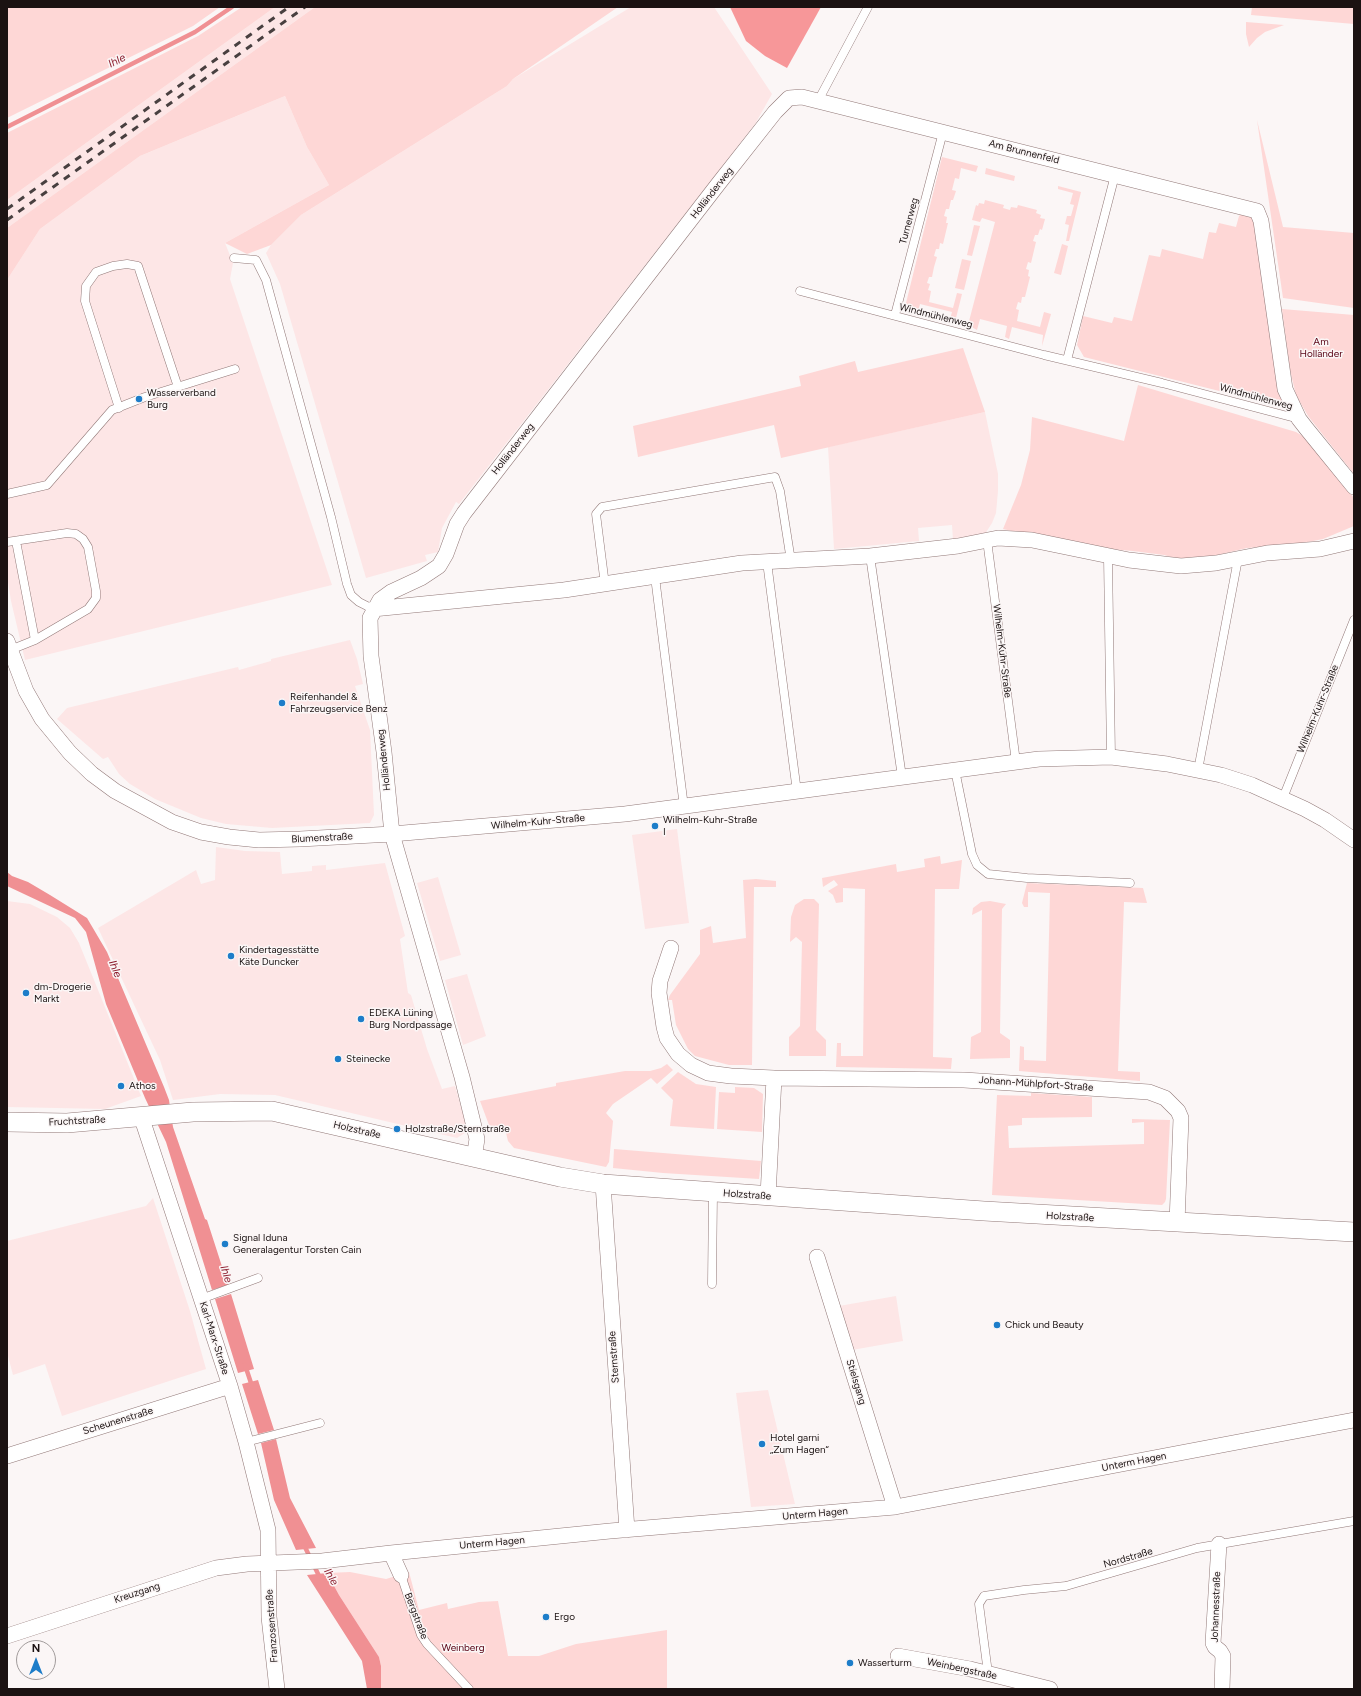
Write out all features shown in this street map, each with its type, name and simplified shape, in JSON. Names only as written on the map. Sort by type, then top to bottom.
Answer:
[{"type":"street","name":"Am Brunnenfeld","points":[[789,98],[802,97],[1257,211],[1261,221],[1285,389],[1300,419]]},
{"type":"street","name":"Holländerweg","points":[[392,834],[384,752],[371,656],[370,618],[373,609],[380,600],[391,592],[421,578],[439,566],[446,554],[464,513],[724,177],[775,112],[789,98]]},
{"type":"street","points":[[1300,419],[1354,487]]},
{"type":"street","points":[[373,609],[605,584],[742,563],[870,556],[1012,538],[1032,540],[1108,557],[1180,566],[1238,559],[1267,553],[1320,549],[1354,541]]},
{"type":"street","name":"Blumenstraße","points":[[8,646],[26,691],[42,719],[70,753],[92,774],[115,792],[172,822],[208,833],[259,840],[392,834]]},
{"type":"street","name":"Wilhelm-Kuhr-Straße","points":[[392,834],[625,814],[1016,762],[1071,757],[1111,757],[1147,760],[1221,775],[1283,798],[1325,820],[1354,840]]},
{"type":"street","points":[[392,834],[462,1077],[477,1139],[474,1158]]},
{"type":"street","name":"Johann-Mühlpfort-Straße","points":[[671,948],[660,981],[659,993],[667,1038],[678,1054],[691,1065],[708,1073],[731,1076],[774,1078],[964,1080],[1149,1092],[1160,1096],[1173,1105],[1181,1118],[1177,1223]]},
{"type":"street","points":[[768,1196],[774,1078]]},
{"type":"street","name":"Holzstraße","points":[[144,1116],[272,1111],[560,1177],[603,1184],[713,1193],[1177,1223],[1354,1232]]},
{"type":"street","name":"Fruchtstraße","points":[[7,1122],[67,1123],[144,1116]]},
{"type":"street","name":"Karl-Marx-Straße","points":[[144,1116],[207,1297],[230,1386],[253,1440],[268,1530],[270,1563]]},
{"type":"street","name":"Sternstraße","points":[[603,1184],[627,1530]]},
{"type":"street","name":"Stielsgang","points":[[817,1257],[895,1507]]},
{"type":"street","name":"Scheunenstraße","points":[[7,1456],[230,1386]]},
{"type":"street","name":"Unterm Hagen","points":[[270,1563],[322,1561],[627,1530],[895,1507],[1354,1420]]},
{"type":"street","name":"Johannesstraße","points":[[1219,1544],[1213,1643],[1223,1656],[1222,1689]]},
{"type":"street","name":"Bergstraße","points":[[392,1553],[401,1575]]},
{"type":"street","name":"Kreuzgang","points":[[7,1636],[216,1568],[270,1563]]},
{"type":"street","name":"Franzosenstraße","points":[[270,1563],[269,1617],[277,1689]]},
{"type":"street","name":"Weinbergstraße","points":[[898,1656],[988,1673],[1009,1684],[1050,1689]]},
{"type":"lane","points":[[818,101],[868,7]]},
{"type":"lane","name":"Turnerweg","points":[[895,315],[943,132]]},
{"type":"lane","points":[[1067,360],[1115,175]]},
{"type":"lane","points":[[234,258],[256,260],[266,280],[331,517],[347,584],[351,594],[359,602],[373,609]]},
{"type":"lane","points":[[119,408],[85,301],[86,286],[96,272],[112,266],[127,264],[138,266],[178,387]]},
{"type":"lane","name":"Windmühlenweg","points":[[800,291],[1300,419]]},
{"type":"lane","points":[[7,494],[47,485],[112,410],[235,369]]},
{"type":"lane","points":[[605,584],[596,514],[602,507],[775,477],[780,491],[791,561]]},
{"type":"lane","points":[[7,542],[67,533],[76,534],[83,539],[88,547],[96,591],[94,603],[88,609],[35,640],[8,646]]},
{"type":"lane","name":"Wilhelm-Kuhr-Straße","points":[[987,540],[1016,762]]},
{"type":"lane","points":[[16,541],[35,640]]},
{"type":"lane","points":[[870,556],[902,778]]},
{"type":"lane","points":[[1108,557],[1111,757]]},
{"type":"lane","points":[[1198,770],[1238,559]]},
{"type":"lane","points":[[767,562],[797,792]]},
{"type":"lane","points":[[655,577],[684,807]]},
{"type":"lane","name":"Wilhelm-Kuhr-Straße","points":[[1283,798],[1354,620]]},
{"type":"lane","points":[[955,770],[972,854],[977,865],[988,874],[1027,878],[1130,883]]},
{"type":"lane","points":[[712,1284],[713,1193]]},
{"type":"lane","points":[[207,1297],[230,1290],[258,1278]]},
{"type":"lane","points":[[253,1440],[320,1423]]},
{"type":"lane","name":"Nordstraße","points":[[988,1673],[979,1604],[984,1596],[1075,1584],[1198,1548],[1354,1521]]},
{"type":"lane","name":"Bergstraße","points":[[401,1575],[421,1635],[427,1644],[469,1689]]},
{"type":"shaded area","points":[[275,7],[315,7],[7,228],[7,200]]},
{"type":"shaded area","points":[[631,7],[714,7],[772,94],[755,124],[459,504],[456,502],[442,528],[438,552],[425,555],[427,561],[366,578],[280,284],[266,253],[271,245],[301,215],[507,86],[513,79]]},
{"type":"shaded area","points":[[730,7],[821,7],[787,68],[765,56],[746,41]]},
{"type":"shaded area","name":"Wasserverband Burg","points":[[285,96],[307,147],[329,185],[225,243],[233,263],[230,279],[332,585],[25,660],[11,601],[7,576],[7,280],[40,229],[140,156]]},
{"type":"shaded area","points":[[985,412],[998,474],[998,491],[996,513],[985,534],[953,540],[952,525],[918,528],[919,541],[834,549],[828,447]]},
{"type":"shaded area","points":[[350,640],[357,659],[363,684],[355,686],[370,730],[374,815],[370,823],[272,828],[226,824],[201,818],[155,799],[130,784],[119,774],[108,757],[103,759],[57,719],[67,708],[238,667],[239,670],[271,661],[271,659]]},
{"type":"shaded area","points":[[677,829],[689,923],[645,929],[632,835]]},
{"type":"shaded area","name":"Kindertagesstätte Käte Duncker","points":[[216,847],[245,851],[280,852],[282,874],[312,871],[312,866],[326,865],[326,870],[385,863],[405,936],[400,939],[408,993],[411,995],[427,1049],[442,1089],[455,1086],[468,1131],[457,1138],[275,1095],[220,1094],[173,1100],[160,1060],[98,928],[196,870],[201,884],[215,880]]},
{"type":"shaded area","points":[[7,872],[12,876],[28,882],[87,918],[107,952],[169,1100],[173,1127],[205,1219],[207,1220],[228,1285],[212,1290],[166,1142],[145,1098],[106,1004],[86,932],[75,918],[7,886]]},
{"type":"shaded area","points":[[438,877],[461,955],[440,961],[417,883]]},
{"type":"shaded area","points":[[7,901],[30,904],[57,917],[70,928],[79,943],[141,1096],[105,1109],[7,1107]]},
{"type":"shaded area","points":[[467,974],[486,1036],[463,1045],[445,980]]},
{"type":"shaded area","points":[[153,1198],[190,1311],[206,1369],[62,1416],[45,1364],[13,1375],[7,1352],[7,1241],[146,1206]]},
{"type":"shaded area","points":[[231,1294],[254,1369],[238,1373],[215,1299]]},
{"type":"shaded area","points":[[896,1296],[903,1341],[852,1350],[839,1306]]},
{"type":"shaded area","points":[[258,1380],[274,1430],[258,1434],[242,1384]]},
{"type":"shaded area","name":"Hotel garni „Zum Hagen“","points":[[768,1390],[795,1504],[751,1507],[736,1393]]},
{"type":"shaded area","points":[[276,1439],[290,1498],[316,1548],[296,1550],[274,1500],[261,1443]]},
{"type":"shaded area","points":[[327,1573],[339,1595],[379,1657],[381,1666],[381,1689],[367,1689],[362,1661],[307,1575]]},
{"type":"green space","points":[[7,7],[220,7],[193,26],[7,118]]},
{"type":"green space","points":[[242,7],[275,7],[7,200],[7,133],[198,36]]},
{"type":"green space","points":[[315,7],[618,7],[513,79],[507,86],[301,215],[271,245],[247,254],[225,243],[329,185],[307,147],[285,96],[140,156],[40,229],[7,280],[7,228]]},
{"type":"green space","points":[[1252,7],[1354,7],[1354,24],[1251,15]]},
{"type":"green space","points":[[1246,22],[1284,25],[1265,32],[1249,47],[1246,34]]},
{"type":"green space","points":[[1257,120],[1283,227],[1354,233],[1354,308],[1283,298]]},
{"type":"green space","points":[[942,157],[978,166],[976,172],[961,168],[959,179],[955,178],[952,190],[956,191],[953,200],[951,200],[949,209],[946,209],[944,216],[947,217],[946,223],[948,223],[943,244],[940,243],[939,249],[936,249],[934,256],[937,257],[932,277],[929,277],[927,283],[930,284],[928,290],[931,291],[929,302],[953,308],[957,293],[962,294],[955,322],[952,324],[949,323],[952,312],[920,304],[917,315],[909,310],[906,303]]},
{"type":"green space","points":[[986,168],[1015,176],[1014,181],[985,174]]},
{"type":"green space","points":[[1058,186],[1081,192],[1069,241],[1066,241],[1069,225],[1065,224],[1067,216],[1071,216],[1074,205],[1070,204],[1073,193],[1058,189]]},
{"type":"green space","points":[[985,200],[1004,205],[1003,208],[1010,210],[1011,207],[1017,208],[1018,205],[1037,210],[1036,213],[1041,215],[1040,218],[1045,219],[1042,230],[1040,229],[1038,235],[1035,235],[1033,241],[1036,242],[1031,263],[1028,262],[1026,269],[1029,270],[1028,276],[1030,277],[1025,297],[1022,297],[1021,303],[1018,302],[1016,309],[1019,310],[1017,321],[1040,327],[1044,312],[1051,314],[1042,346],[1043,335],[1012,327],[1009,339],[1005,337],[1007,326],[980,319],[977,330],[968,325],[995,222],[982,218],[980,222],[972,220],[976,205],[978,206],[979,203],[984,204]]},
{"type":"green space","points":[[1242,213],[1253,216],[1287,408],[1084,357],[1077,345],[1083,316],[1112,323],[1114,317],[1132,321],[1149,255],[1160,257],[1162,249],[1203,259],[1209,232],[1216,233],[1219,223],[1236,227],[1239,216]]},
{"type":"green space","points":[[974,225],[980,226],[972,256],[967,255]]},
{"type":"green space","points":[[1062,244],[1068,246],[1061,275],[1054,273]]},
{"type":"green space","points":[[962,259],[971,261],[964,290],[955,288]]},
{"type":"green space","name":"Am Holländer","points":[[1282,309],[1354,315],[1354,474],[1308,416],[1296,395],[1290,370]]},
{"type":"green space","points":[[963,348],[985,412],[781,458],[774,425],[638,457],[633,426],[801,386],[799,376],[855,361],[858,372]]},
{"type":"green space","points":[[1138,385],[1296,432],[1306,438],[1354,498],[1354,526],[1323,539],[1303,543],[1247,548],[1200,559],[1182,560],[1164,555],[1076,546],[1003,529],[1021,485],[1030,450],[1032,417],[1124,441]]},
{"type":"green space","points":[[940,856],[941,864],[962,860],[959,889],[935,889],[933,1057],[952,1058],[951,1069],[836,1067],[837,1043],[841,1043],[841,1056],[863,1056],[865,889],[843,888],[843,902],[836,903],[833,895],[828,891],[838,885],[834,880],[823,887],[822,878],[896,864],[897,872],[925,867],[924,859]]},
{"type":"green space","points":[[756,879],[776,881],[776,887],[754,887],[752,1065],[729,1065],[695,1056],[688,1049],[676,1025],[672,1000],[668,1000],[670,995],[700,954],[700,930],[711,926],[713,943],[746,938],[743,880]]},
{"type":"green space","points":[[1027,883],[1143,888],[1147,903],[1124,902],[1118,1071],[1140,1072],[1140,1081],[1019,1071],[1020,1046],[1024,1047],[1024,1060],[1046,1061],[1050,893],[1028,892],[1028,907],[1024,907],[1022,903]]},
{"type":"green space","points":[[804,899],[814,899],[819,904],[816,1030],[826,1040],[826,1056],[789,1056],[789,1037],[800,1026],[802,942],[796,937],[790,942],[791,917],[795,905]]},
{"type":"green space","points":[[990,901],[1006,904],[1002,909],[1000,1033],[1010,1040],[1010,1058],[970,1059],[971,1037],[981,1032],[982,910],[972,915],[973,908],[981,902]]},
{"type":"green space","points":[[667,1064],[673,1070],[657,1084],[651,1078],[613,1104],[606,1113],[613,1121],[609,1162],[606,1167],[514,1148],[508,1141],[506,1133],[489,1125],[480,1101],[556,1086],[556,1083],[625,1071],[650,1071],[661,1068]]},
{"type":"green space","points":[[678,1072],[696,1084],[716,1087],[714,1129],[670,1126],[673,1100],[661,1088]]},
{"type":"green space","points":[[735,1087],[754,1088],[763,1094],[762,1132],[717,1129],[719,1092],[735,1093]]},
{"type":"green space","points":[[1031,1093],[1092,1097],[1092,1117],[1022,1118],[1022,1125],[1008,1126],[1009,1148],[1144,1144],[1144,1122],[1132,1123],[1132,1119],[1170,1120],[1165,1202],[1162,1205],[992,1195],[997,1095],[1031,1096]]},
{"type":"green space","points":[[614,1149],[761,1161],[759,1179],[663,1173],[613,1168]]},
{"type":"green space","name":"Weinberg","points":[[350,1572],[386,1579],[409,1572],[419,1610],[447,1603],[448,1609],[479,1602],[498,1601],[508,1656],[539,1656],[576,1644],[667,1630],[667,1689],[381,1689],[381,1666],[379,1657],[339,1595],[327,1573]]},
{"type":"waterway","name":"Ihle","points":[[7,127],[195,32],[232,7]]},
{"type":"waterway","name":"Ihle","points":[[245,1365],[252,1386]]},
{"type":"waterway","name":"Ihle","points":[[304,1545],[320,1578]]},
{"type":"railway","points":[[7,209],[289,7]]},
{"type":"railway","points":[[7,220],[305,7]]},
{"type":"place","name":"Wasserverband Burg","points":[[139,399]]},
{"type":"place","name":"Reifenhandel & Fahrzeugservice Benz","points":[[282,703]]},
{"type":"place","name":"Wilhelm-Kuhr-Straße I","points":[[655,826]]},
{"type":"place","name":"Kindertagesstätte Käte Duncker","points":[[231,956]]},
{"type":"place","name":"dm-Drogerie Markt","points":[[26,993]]},
{"type":"place","name":"EDEKA Lüning Burg Nordpassage","points":[[361,1019]]},
{"type":"place","name":"Steinecke","points":[[338,1059]]},
{"type":"place","name":"Athos","points":[[121,1086]]},
{"type":"place","name":"Holzstraße/Sternstraße","points":[[397,1129]]},
{"type":"place","name":"Signal Iduna Generalagentur Torsten Cain","points":[[225,1244]]},
{"type":"place","name":"Chick und Beauty","points":[[997,1325]]},
{"type":"place","name":"Hotel garni „Zum Hagen“","points":[[762,1444]]},
{"type":"place","name":"Ergo","points":[[546,1617]]},
{"type":"place","name":"Wasserturm","points":[[850,1663]]}]
